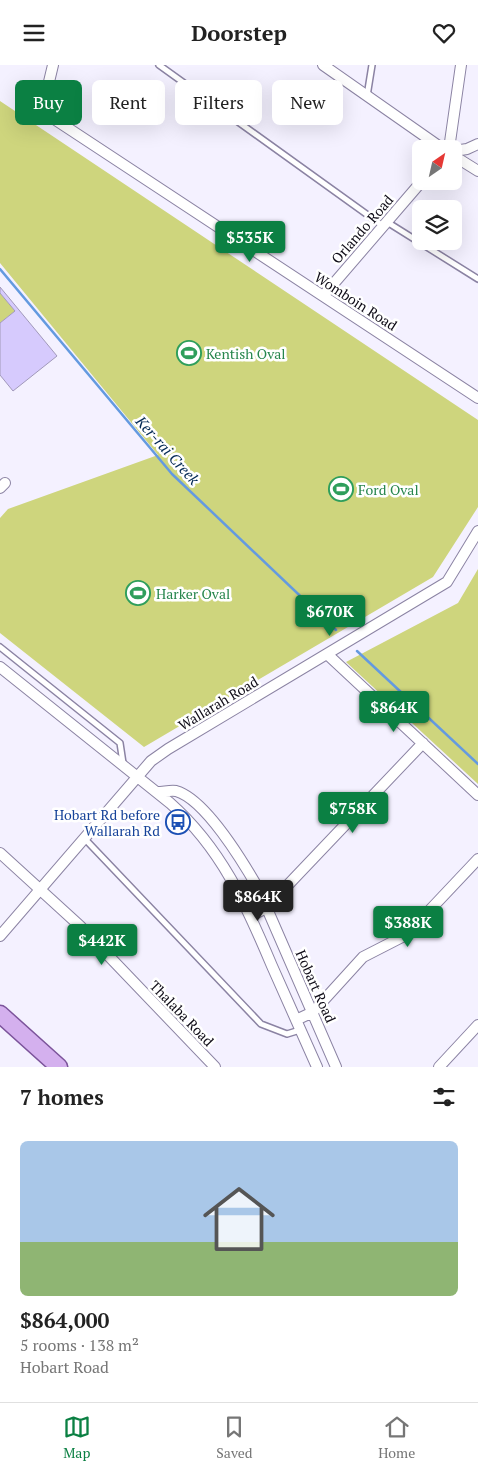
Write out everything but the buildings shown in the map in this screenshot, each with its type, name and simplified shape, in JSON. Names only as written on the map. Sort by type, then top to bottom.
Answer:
[{"type":"main road","points":[[0,1014],[59,1067]]},
{"type":"main road","points":[[0,1029],[43,1067]]},
{"type":"street","name":"Womboin Road","points":[[53,65],[42,111],[478,398]]},
{"type":"street","points":[[323,65],[430,140]]},
{"type":"street","points":[[450,140],[461,65]]},
{"type":"street","points":[[462,150],[478,144]]},
{"type":"street","points":[[462,161],[478,171]]},
{"type":"street","name":"Orlando Road","points":[[323,296],[414,190]]},
{"type":"street","name":"Wallarah Road","points":[[0,936],[151,761],[446,582],[478,531]]},
{"type":"street","points":[[327,654],[478,795]]},
{"type":"street","points":[[0,667],[157,792],[184,815],[205,839],[233,881],[251,916],[317,1067]]},
{"type":"street","points":[[251,916],[266,908],[423,743]]},
{"type":"street","name":"Hobart Road","points":[[157,792],[175,791],[198,804],[245,864],[258,888],[336,1067]]},
{"type":"street","name":"Thalaba Road","points":[[0,853],[80,926],[215,1067]]},
{"type":"street","points":[[298,1025],[313,1012],[363,957],[404,936],[411,930],[478,859]]},
{"type":"street","points":[[442,1066],[478,1025]]},
{"type":"lane","points":[[159,65],[385,224],[478,279]]},
{"type":"lane","points":[[367,97],[372,65]]},
{"type":"lane","points":[[0,647],[120,743],[123,765]]},
{"type":"lane","points":[[84,838],[261,1024],[287,1034],[298,1025]]},
{"type":"green space","points":[[0,101],[15,111],[15,125],[36,125],[478,420],[478,507],[433,577],[144,747],[0,633],[0,518],[8,509],[158,455],[0,263]]},
{"type":"green space","points":[[0,293],[15,311],[0,323]]},
{"type":"green space","points":[[478,569],[478,784],[346,662],[458,603]]},
{"type":"waterway","name":"Ker-rai Creek","points":[[0,269],[172,474],[336,630]]},
{"type":"waterway","name":"Ker-rai Creek","points":[[357,651],[478,764]]},
{"type":"place","name":"Kentish Oval","points":[[189,353]]},
{"type":"place","name":"Ford Oval","points":[[341,489]]},
{"type":"place","name":"Harker Oval","points":[[138,593]]},
{"type":"place","name":"Hobart Rd before Wallarah Rd","points":[[178,822]]}]
